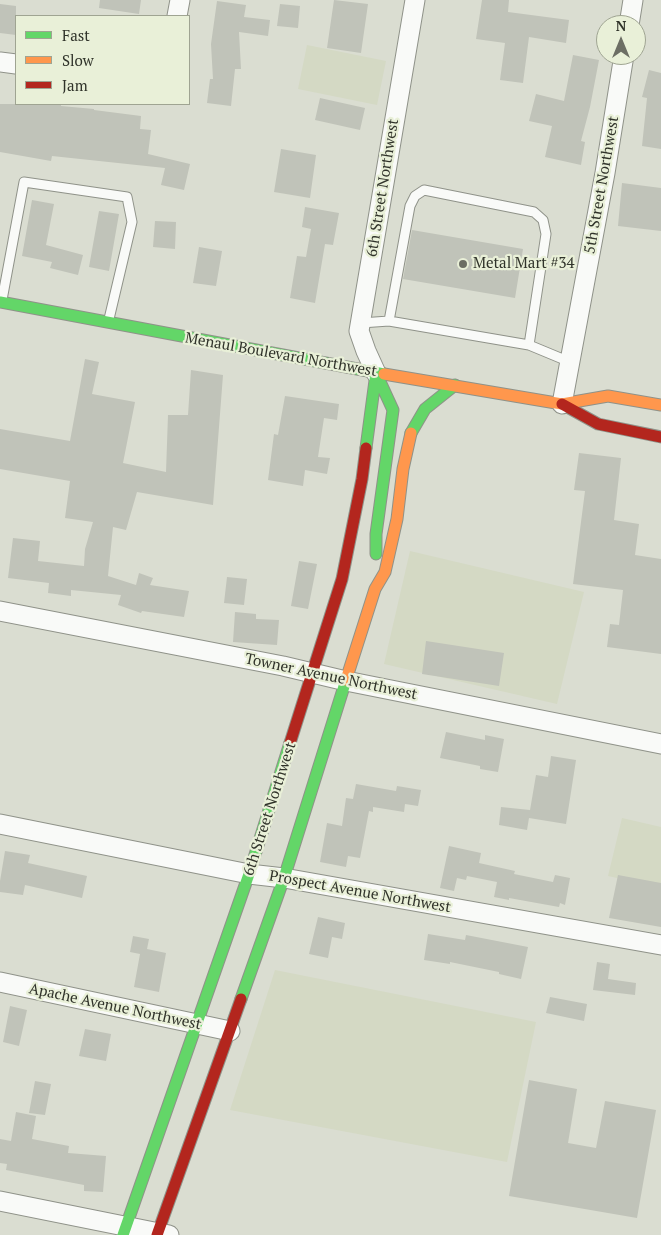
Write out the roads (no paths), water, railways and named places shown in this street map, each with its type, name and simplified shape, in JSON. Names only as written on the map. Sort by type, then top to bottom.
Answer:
[{"type":"main road","name":"Menaul Boulevard Northwest","points":[[1,302],[376,373],[562,404],[598,424],[661,437]]},
{"type":"main road","name":"6th Street Northwest","points":[[375,589],[376,534],[393,410],[376,373]]},
{"type":"main road","name":"6th Street Northwest","points":[[125,1231],[249,874],[342,579],[362,478],[376,373]]},
{"type":"main road","name":"6th Street Northwest","points":[[161,1234],[284,878],[375,589],[385,572],[397,519],[403,470],[412,430],[425,409],[455,385]]},
{"type":"main road","name":"Menaul Boulevard Northwest","points":[[562,404],[608,396],[661,405]]},
{"type":"street","points":[[177,15],[180,0]]},
{"type":"street","name":"6th Street Northwest","points":[[376,373],[366,351],[360,331],[415,0]]},
{"type":"street","points":[[631,15],[633,0]]},
{"type":"street","points":[[0,62],[15,64]]},
{"type":"street","name":"5th Street Northwest","points":[[562,404],[622,65]]},
{"type":"street","name":"Towner Avenue Northwest","points":[[0,611],[283,666],[346,681],[661,744]]},
{"type":"street","name":"Prospect Avenue Northwest","points":[[0,824],[249,874],[284,878],[661,945]]},
{"type":"street","name":"Apache Avenue Northwest","points":[[0,982],[230,1031]]},
{"type":"street","points":[[0,1201],[125,1231],[161,1234]]},
{"type":"lane","points":[[1,302],[24,182],[127,197],[132,222],[108,323]]},
{"type":"lane","points":[[389,321],[410,206],[415,196],[424,190],[534,212],[543,220],[546,234],[529,345]]},
{"type":"lane","points":[[361,323],[389,321],[529,345],[570,362]]},
{"type":"place","name":"Metal Mart #34","points":[[463,264]]}]
